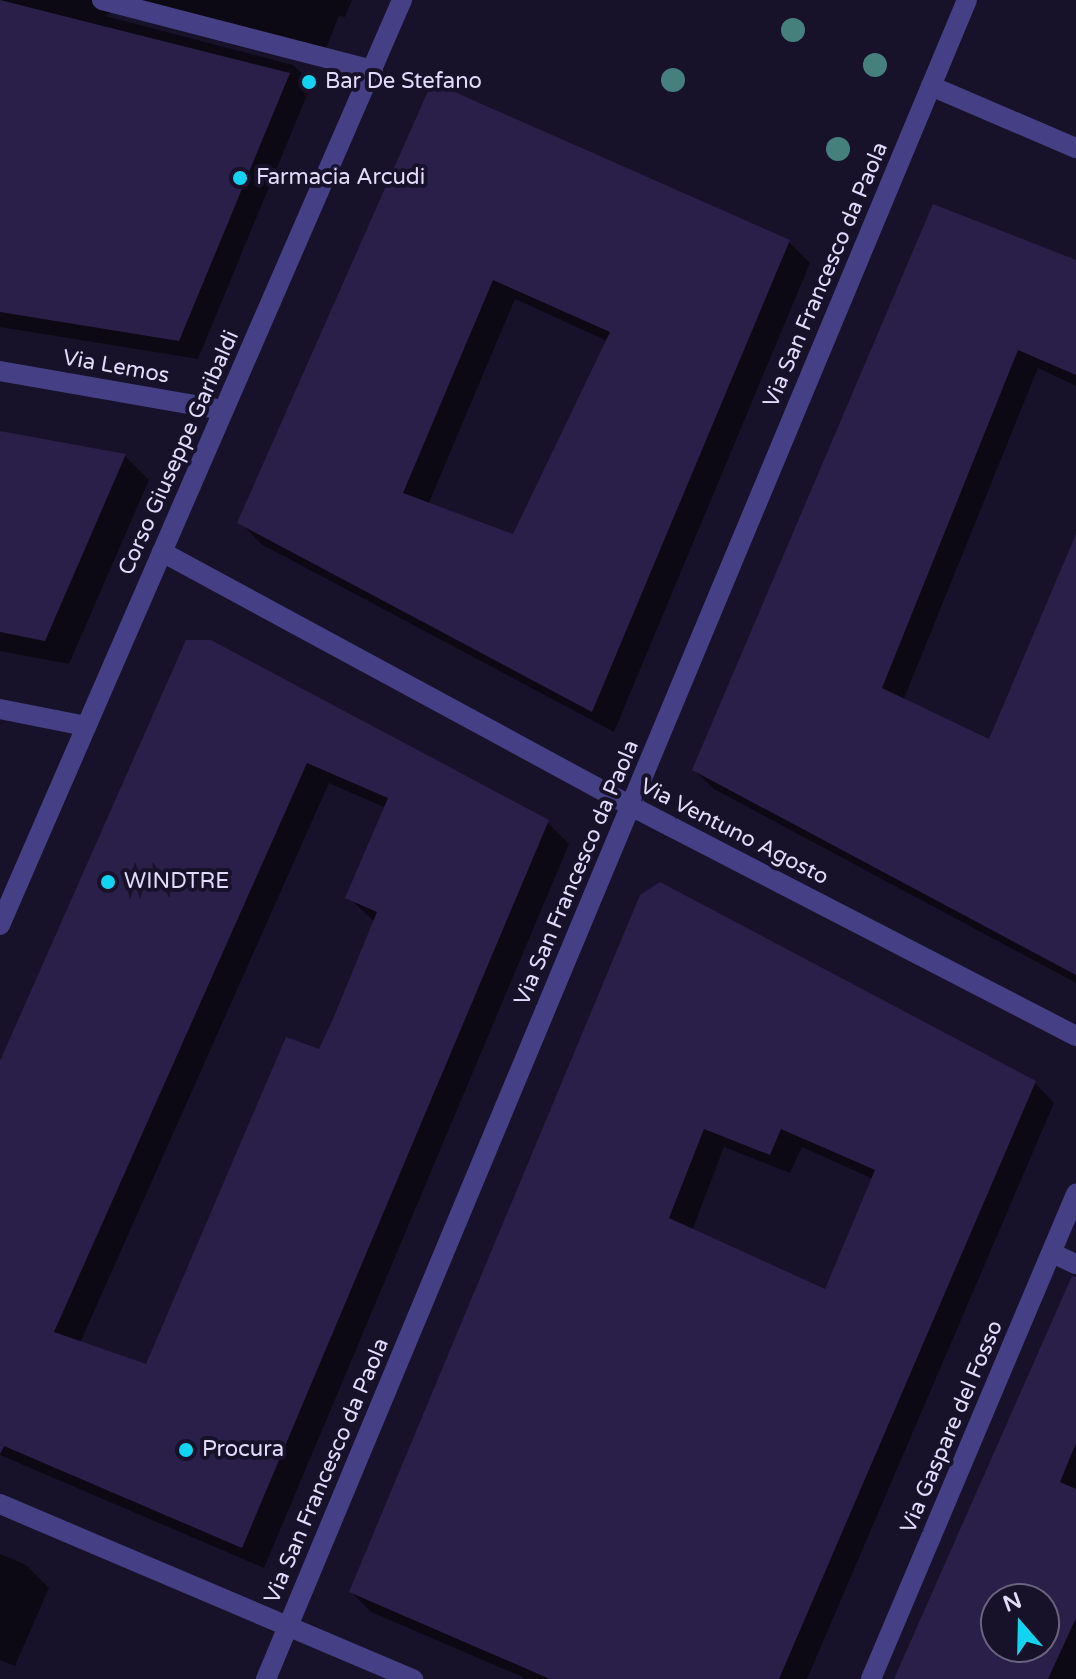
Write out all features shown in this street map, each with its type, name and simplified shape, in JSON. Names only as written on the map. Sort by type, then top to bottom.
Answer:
[{"type":"street","points":[[102,0],[373,70]]},
{"type":"street","name":"Corso Giuseppe Garibaldi","points":[[0,925],[402,0]]},
{"type":"street","name":"Via San Francesco da Paola","points":[[266,1679],[967,0]]},
{"type":"street","points":[[931,86],[1076,148]]},
{"type":"street","name":"Via Lemos","points":[[0,371],[224,410]]},
{"type":"street","name":"Via Ventuno Agosto","points":[[162,552],[631,806],[1076,1036]]},
{"type":"street","points":[[0,709],[86,726]]},
{"type":"street","name":"Via Gaspare del Fosso","points":[[871,1679],[1076,1194]]},
{"type":"street","points":[[1052,1253],[1076,1264]]},
{"type":"street","points":[[0,1504],[413,1679]]},
{"type":"building","points":[[0,0],[290,73],[179,341],[0,312]]},
{"type":"building","points":[[432,82],[790,240],[592,712],[237,523]],"holes":[[[493,280],[610,332],[513,534],[403,493]]]},
{"type":"building","points":[[933,204],[1076,260],[1076,375],[1018,350],[882,688],[989,739],[1076,534],[1076,975],[692,770]]},
{"type":"building","points":[[0,431],[126,454],[45,641],[0,632]]},
{"type":"building","points":[[186,640],[211,640],[549,820],[242,1548],[4,1446],[0,1454],[0,1061]],"holes":[[[307,763],[388,798],[345,898],[377,912],[333,1019],[319,1049],[286,1037],[146,1364],[54,1332]]]},
{"type":"building","points":[[660,882],[1036,1081],[779,1679],[550,1679],[349,1592],[640,895]],"holes":[[[704,1129],[770,1155],[781,1129],[875,1170],[825,1289],[669,1218]]]},
{"type":"building","points":[[1072,1276],[1076,1277],[1076,1443],[1060,1482],[1076,1489],[1076,1618],[1060,1653],[1060,1583],[980,1583],[980,1663],[1055,1663],[1048,1679],[894,1679]]},
{"type":"place","name":"Bar De Stefano","points":[[309,82]]},
{"type":"place","name":"Farmacia Arcudi","points":[[240,178]]},
{"type":"place","name":"WINDTRE","points":[[108,882]]},
{"type":"place","name":"Procura","points":[[186,1450]]}]
